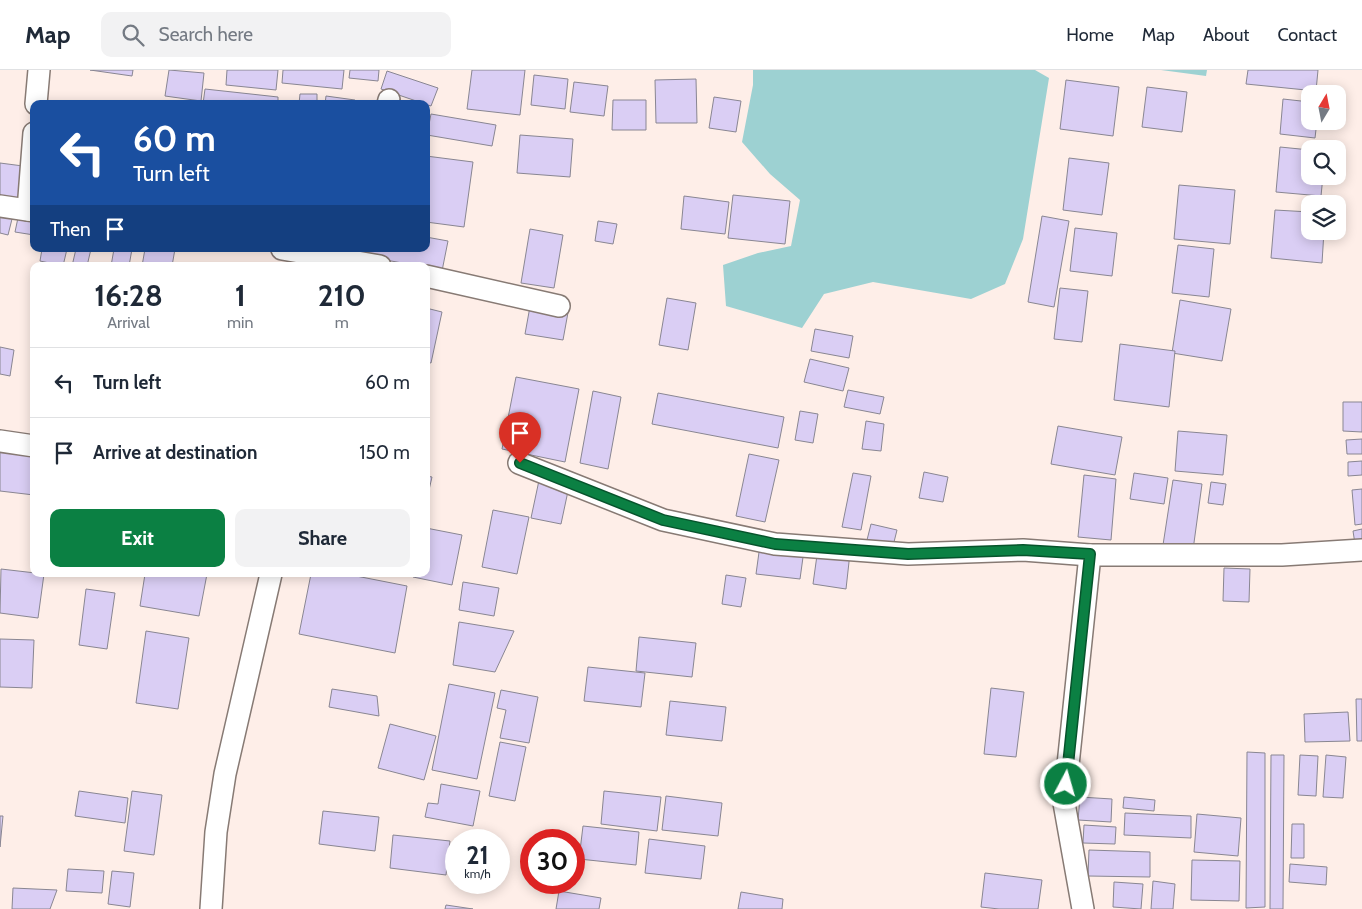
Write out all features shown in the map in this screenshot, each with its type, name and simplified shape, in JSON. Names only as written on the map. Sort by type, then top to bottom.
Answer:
[{"type":"street","points":[[36,100],[39,70]]},
{"type":"street","points":[[0,206],[30,210]]},
{"type":"street","points":[[304,252],[357,259]]},
{"type":"street","points":[[430,277],[559,306]]},
{"type":"street","points":[[0,441],[30,445]]},
{"type":"street","points":[[520,463],[663,520],[775,544],[908,554],[1023,550],[1090,554],[1282,555],[1362,550]]},
{"type":"street","points":[[1083,909],[1064,802],[1090,554]]},
{"type":"street","points":[[212,909],[216,832],[225,774],[269,577]]},
{"type":"water","points":[[753,70],[1035,70],[1049,78],[1023,239],[1005,284],[971,299],[873,282],[824,294],[802,328],[726,306],[723,265],[758,253],[791,246],[800,200],[770,174],[742,142],[753,85]]},
{"type":"water","points":[[1161,70],[1207,70],[1206,76]]},
{"type":"building","points":[[90,70],[133,70],[132,76]]},
{"type":"building","points":[[169,70],[204,73],[201,100],[165,96]]},
{"type":"building","points":[[227,70],[278,70],[276,90],[226,85]]},
{"type":"building","points":[[283,70],[344,70],[342,89],[282,83]]},
{"type":"building","points":[[350,70],[379,70],[378,81],[349,78]]},
{"type":"building","points":[[472,70],[525,70],[520,115],[467,109]]},
{"type":"building","points":[[1248,70],[1318,70],[1317,85],[1301,85],[1301,90],[1246,84]]},
{"type":"building","points":[[387,71],[438,88],[431,106],[430,100],[413,100],[381,89]]},
{"type":"building","points":[[534,75],[568,79],[565,109],[531,105]]},
{"type":"building","points":[[696,79],[697,123],[656,123],[655,80]]},
{"type":"building","points":[[1066,80],[1119,87],[1113,136],[1060,129]]},
{"type":"building","points":[[574,82],[608,86],[604,116],[570,112]]},
{"type":"building","points":[[1147,87],[1187,92],[1182,132],[1142,127]]},
{"type":"building","points":[[205,89],[278,97],[278,100],[204,100]]},
{"type":"building","points":[[300,94],[317,94],[317,100],[299,100]]},
{"type":"building","points":[[326,96],[355,100],[326,100]]},
{"type":"building","points":[[714,97],[741,101],[736,132],[709,128]]},
{"type":"building","points":[[1283,99],[1301,101],[1301,130],[1316,130],[1315,138],[1280,134]]},
{"type":"building","points":[[613,100],[646,100],[646,130],[612,130]]},
{"type":"building","points":[[431,114],[496,125],[492,146],[430,136]]},
{"type":"building","points":[[520,135],[573,139],[570,177],[517,173]]},
{"type":"building","points":[[1280,147],[1301,149],[1301,185],[1322,185],[1321,195],[1276,192]]},
{"type":"building","points":[[430,157],[473,162],[464,227],[430,223]]},
{"type":"building","points":[[1069,158],[1109,163],[1102,215],[1063,210]]},
{"type":"building","points":[[0,163],[23,166],[19,198],[0,196]]},
{"type":"building","points":[[1179,185],[1235,190],[1230,244],[1174,239]]},
{"type":"building","points":[[733,195],[790,201],[785,244],[728,238]]},
{"type":"building","points":[[684,196],[729,202],[725,234],[681,229]]},
{"type":"building","points":[[1275,210],[1301,211],[1301,240],[1323,240],[1322,263],[1271,258]]},
{"type":"building","points":[[0,212],[13,215],[8,235],[0,233]]},
{"type":"building","points":[[19,213],[30,215],[30,234],[15,232]]},
{"type":"building","points":[[1042,216],[1069,221],[1054,307],[1028,302]]},
{"type":"building","points":[[598,221],[617,224],[613,244],[595,241]]},
{"type":"building","points":[[1075,228],[1117,233],[1112,276],[1070,271]]},
{"type":"building","points":[[530,229],[563,235],[554,288],[521,283]]},
{"type":"building","points":[[430,238],[448,241],[442,271],[430,267],[430,262],[397,262],[354,254],[354,252],[430,252]]},
{"type":"building","points":[[1178,245],[1214,249],[1209,297],[1172,293]]},
{"type":"building","points":[[42,252],[66,252],[64,262],[40,261]]},
{"type":"building","points":[[75,252],[90,252],[88,262],[73,262]]},
{"type":"building","points":[[113,252],[131,252],[130,262],[112,262]]},
{"type":"building","points":[[144,252],[174,252],[173,262],[143,262]]},
{"type":"building","points":[[1060,288],[1088,291],[1082,342],[1054,339]]},
{"type":"building","points":[[667,298],[696,303],[688,350],[659,345]]},
{"type":"building","points":[[1180,300],[1231,309],[1222,361],[1172,353]]},
{"type":"building","points":[[531,301],[569,307],[563,340],[525,334]]},
{"type":"building","points":[[430,309],[442,312],[430,363]]},
{"type":"building","points":[[815,329],[853,336],[849,358],[811,351]]},
{"type":"building","points":[[1120,344],[1175,351],[1169,407],[1114,400]]},
{"type":"building","points":[[0,347],[14,350],[10,376],[0,374]]},
{"type":"building","points":[[810,359],[849,368],[843,391],[804,382]]},
{"type":"building","points":[[516,377],[579,389],[565,462],[502,449]]},
{"type":"building","points":[[848,390],[884,397],[880,414],[844,407]]},
{"type":"building","points":[[593,391],[621,397],[608,469],[580,463]]},
{"type":"building","points":[[658,393],[784,417],[778,448],[652,424]]},
{"type":"building","points":[[1343,402],[1362,402],[1362,432],[1343,431]]},
{"type":"building","points":[[800,411],[818,414],[813,443],[795,440]]},
{"type":"building","points":[[866,421],[884,424],[881,451],[862,449]]},
{"type":"building","points":[[1058,426],[1122,437],[1115,475],[1051,464]]},
{"type":"building","points":[[1178,431],[1227,435],[1223,475],[1175,471]]},
{"type":"building","points":[[1362,439],[1362,454],[1347,454],[1346,440]]},
{"type":"building","points":[[0,445],[30,449],[30,495],[0,491]]},
{"type":"building","points":[[749,454],[779,460],[765,522],[736,516]]},
{"type":"building","points":[[1362,461],[1362,475],[1348,476],[1348,462]]},
{"type":"building","points":[[541,471],[571,477],[561,524],[531,518]]},
{"type":"building","points":[[924,472],[948,477],[943,502],[919,498]]},
{"type":"building","points":[[853,473],[871,476],[861,530],[842,527]]},
{"type":"building","points":[[1134,473],[1168,478],[1164,504],[1130,499]]},
{"type":"building","points":[[1084,475],[1116,479],[1111,540],[1078,537]]},
{"type":"building","points":[[1173,480],[1202,484],[1193,550],[1163,545]]},
{"type":"building","points":[[1211,482],[1226,484],[1223,505],[1208,503]]},
{"type":"building","points":[[1362,489],[1362,524],[1355,525],[1352,490]]},
{"type":"building","points":[[493,510],[529,517],[517,574],[482,567]]},
{"type":"building","points":[[871,524],[897,530],[890,558],[864,552]]},
{"type":"building","points":[[430,529],[462,535],[452,585],[413,577],[430,577]]},
{"type":"building","points":[[1362,529],[1362,543],[1355,544],[1353,531]]},
{"type":"building","points":[[760,545],[804,550],[800,579],[756,574]]},
{"type":"building","points":[[818,548],[850,553],[846,589],[813,584]]},
{"type":"building","points":[[1224,568],[1250,569],[1249,602],[1223,601]]},
{"type":"building","points":[[1,569],[30,572],[30,577],[44,577],[38,618],[0,613]]},
{"type":"building","points":[[726,575],[746,578],[741,607],[722,604]]},
{"type":"building","points":[[145,577],[206,577],[199,616],[140,606]]},
{"type":"building","points":[[310,577],[361,577],[407,586],[395,653],[299,634]]},
{"type":"building","points":[[463,582],[499,588],[494,616],[459,610]]},
{"type":"building","points":[[86,589],[115,593],[107,649],[79,645]]},
{"type":"building","points":[[459,622],[514,631],[495,672],[453,665]]},
{"type":"building","points":[[146,631],[189,638],[178,709],[136,703]]},
{"type":"building","points":[[639,637],[696,643],[692,677],[636,671]]},
{"type":"building","points":[[0,639],[34,640],[32,688],[0,687]]},
{"type":"building","points":[[588,667],[645,673],[641,707],[584,701]]},
{"type":"building","points":[[449,684],[495,693],[477,779],[432,770]]},
{"type":"building","points":[[991,688],[1024,692],[1016,757],[984,754]]},
{"type":"building","points":[[332,689],[377,696],[379,716],[329,707]]},
{"type":"building","points":[[501,690],[538,697],[529,743],[500,738],[506,710],[497,708]]},
{"type":"building","points":[[1356,699],[1362,699],[1362,741],[1357,741]]},
{"type":"building","points":[[670,701],[726,707],[722,741],[666,735]]},
{"type":"building","points":[[1348,712],[1350,741],[1305,742],[1304,714]]},
{"type":"building","points":[[390,724],[436,736],[424,780],[378,768]]},
{"type":"building","points":[[500,742],[526,747],[515,801],[489,796]]},
{"type":"building","points":[[1247,752],[1265,753],[1265,907],[1246,908]]},
{"type":"building","points":[[1271,755],[1284,755],[1283,909],[1270,909]]},
{"type":"building","points":[[1300,755],[1318,756],[1316,796],[1298,795]]},
{"type":"building","points":[[1326,755],[1346,757],[1343,798],[1323,797]]},
{"type":"building","points":[[441,784],[480,791],[473,826],[425,817],[428,803],[438,804]]},
{"type":"building","points":[[79,791],[128,798],[125,823],[75,816]]},
{"type":"building","points":[[132,791],[162,795],[154,855],[124,851]]},
{"type":"building","points":[[604,791],[661,797],[657,831],[601,824]]},
{"type":"building","points":[[666,796],[722,803],[718,836],[662,830]]},
{"type":"building","points":[[1080,797],[1112,799],[1111,822],[1078,820]]},
{"type":"building","points":[[1124,797],[1155,800],[1154,811],[1123,808]]},
{"type":"building","points":[[323,811],[379,817],[375,851],[319,844]]},
{"type":"building","points":[[1125,813],[1191,816],[1191,838],[1124,835]]},
{"type":"building","points":[[1197,814],[1241,818],[1238,856],[1194,852]]},
{"type":"building","points":[[0,816],[3,816],[0,847]]},
{"type":"building","points":[[1292,824],[1304,824],[1304,858],[1291,858]]},
{"type":"building","points":[[1084,825],[1116,827],[1115,844],[1083,843]]},
{"type":"building","points":[[583,826],[639,832],[636,865],[585,860],[585,829],[583,829]]},
{"type":"building","points":[[393,835],[445,840],[445,875],[390,868]]},
{"type":"building","points":[[649,839],[705,846],[701,879],[645,873]]},
{"type":"building","points":[[1089,850],[1150,852],[1150,877],[1088,876]]},
{"type":"building","points":[[1192,860],[1240,861],[1239,901],[1191,900]]},
{"type":"building","points":[[1290,864],[1327,867],[1326,885],[1289,882]]},
{"type":"building","points":[[68,869],[104,871],[102,893],[66,891]]},
{"type":"building","points":[[112,871],[134,873],[130,907],[108,904]]},
{"type":"building","points":[[985,873],[1042,880],[1038,909],[981,907]]},
{"type":"building","points":[[1153,881],[1175,884],[1173,909],[1151,909]]},
{"type":"building","points":[[1114,882],[1143,884],[1141,909],[1113,907]]},
{"type":"building","points":[[13,888],[57,890],[50,909],[12,909]]},
{"type":"building","points":[[741,892],[783,899],[782,909],[738,909]]},
{"type":"building","points":[[558,894],[577,894],[601,898],[599,909],[556,909]]},
{"type":"building","points":[[446,905],[473,909],[445,909]]},
{"type":"route","points":[[520,463],[663,520],[775,544],[908,554],[1023,550],[1090,554],[1066,784]]}]
